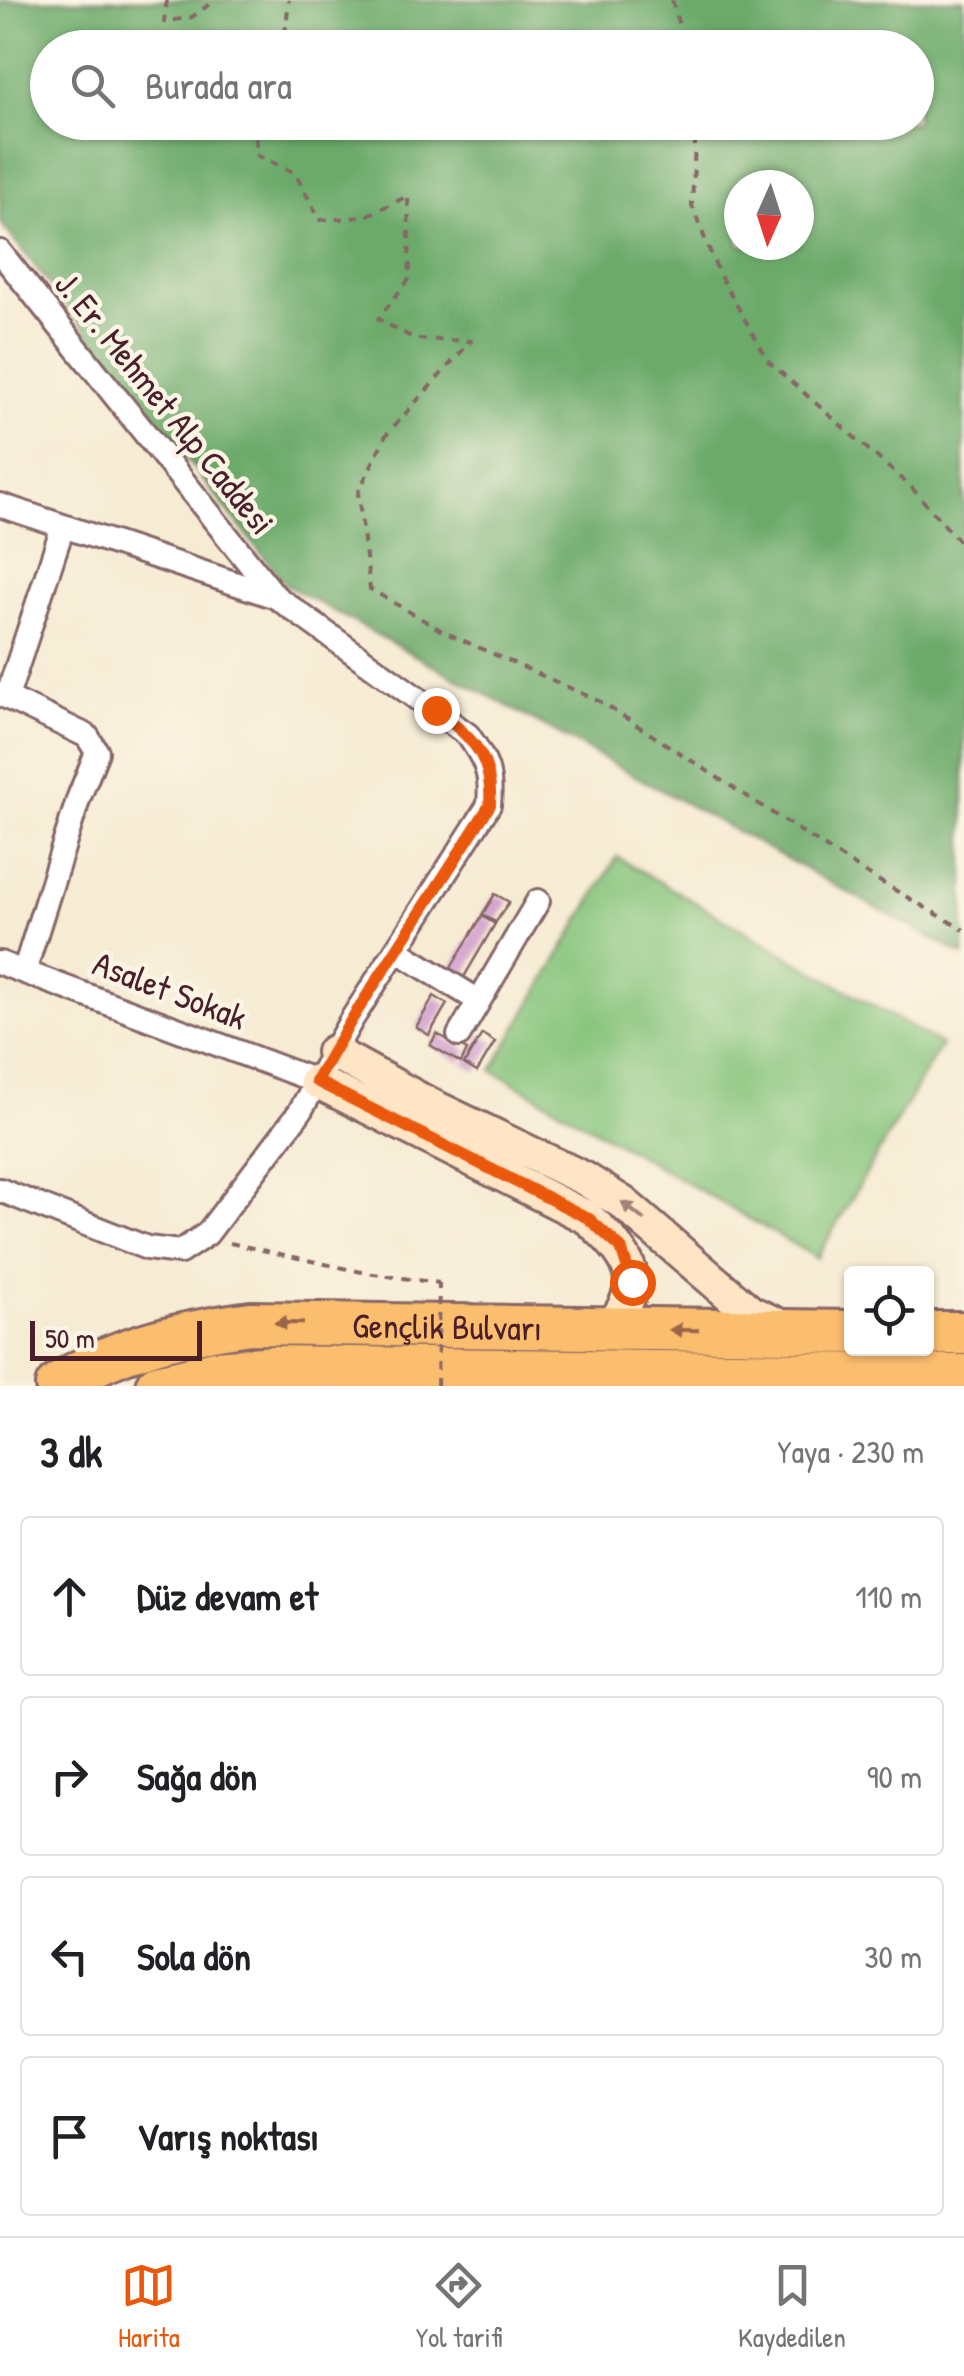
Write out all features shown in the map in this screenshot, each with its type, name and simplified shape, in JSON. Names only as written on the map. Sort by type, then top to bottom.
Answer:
[{"type":"highway","name":"Gençlik Bulvarı","points":[[56,1386],[137,1346],[199,1330],[251,1323],[844,1332]]},
{"type":"highway","points":[[934,1333],[964,1333]]},
{"type":"highway","name":"Gençlik Bulvarı","points":[[157,1386],[216,1372],[273,1366],[701,1380],[964,1376]]},
{"type":"main road","points":[[333,1052],[623,1202],[750,1312],[794,1332]]},
{"type":"main road","points":[[316,1081],[588,1218],[621,1248],[632,1282],[628,1305],[609,1328]]},
{"type":"street","name":"J. Er. Mehmet Alp Caddesi","points":[[0,252],[276,597]]},
{"type":"street","points":[[0,505],[276,597],[468,735],[491,780],[490,805],[396,950],[299,1113],[207,1234],[180,1252],[146,1248],[0,1190]]},
{"type":"street","points":[[24,972],[98,752],[87,736],[4,695],[63,526]]},
{"type":"street","points":[[459,1035],[538,901]]},
{"type":"street","points":[[396,950],[480,1001]]},
{"type":"street","name":"Asalet Sokak","points":[[0,963],[316,1081]]},
{"type":"path","points":[[167,0],[164,22],[192,17],[215,0]]},
{"type":"path","points":[[285,30],[288,0]]},
{"type":"path","points":[[672,0],[681,30]]},
{"type":"path","points":[[256,140],[258,156],[295,172],[320,220],[364,217],[408,196],[410,278],[378,319],[415,338],[470,342],[386,435],[358,493],[370,589],[444,632],[601,702],[862,871],[964,930]]},
{"type":"path","points":[[695,140],[692,206],[719,274],[770,362],[912,488],[964,547]]},
{"type":"path","points":[[207,1234],[274,1255],[439,1282],[437,1386]]},
{"type":"green space","points":[[0,0],[964,0],[964,956],[286,585],[0,222]]},
{"type":"green space","points":[[617,857],[941,1045],[817,1258],[492,1070]]},
{"type":"building","points":[[495,894],[509,902],[496,922],[482,915]]},
{"type":"building","points":[[482,916],[495,924],[464,977],[450,969]]},
{"type":"building","points":[[434,996],[447,1004],[429,1035],[416,1027]]},
{"type":"building","points":[[437,1034],[467,1050],[461,1063],[430,1045]]},
{"type":"building","points":[[482,1034],[495,1042],[477,1072],[464,1064]]},
{"type":"route","points":[[436,710],[468,735],[484,757],[491,780],[490,805],[316,1081],[588,1218],[621,1248],[632,1282]]}]
